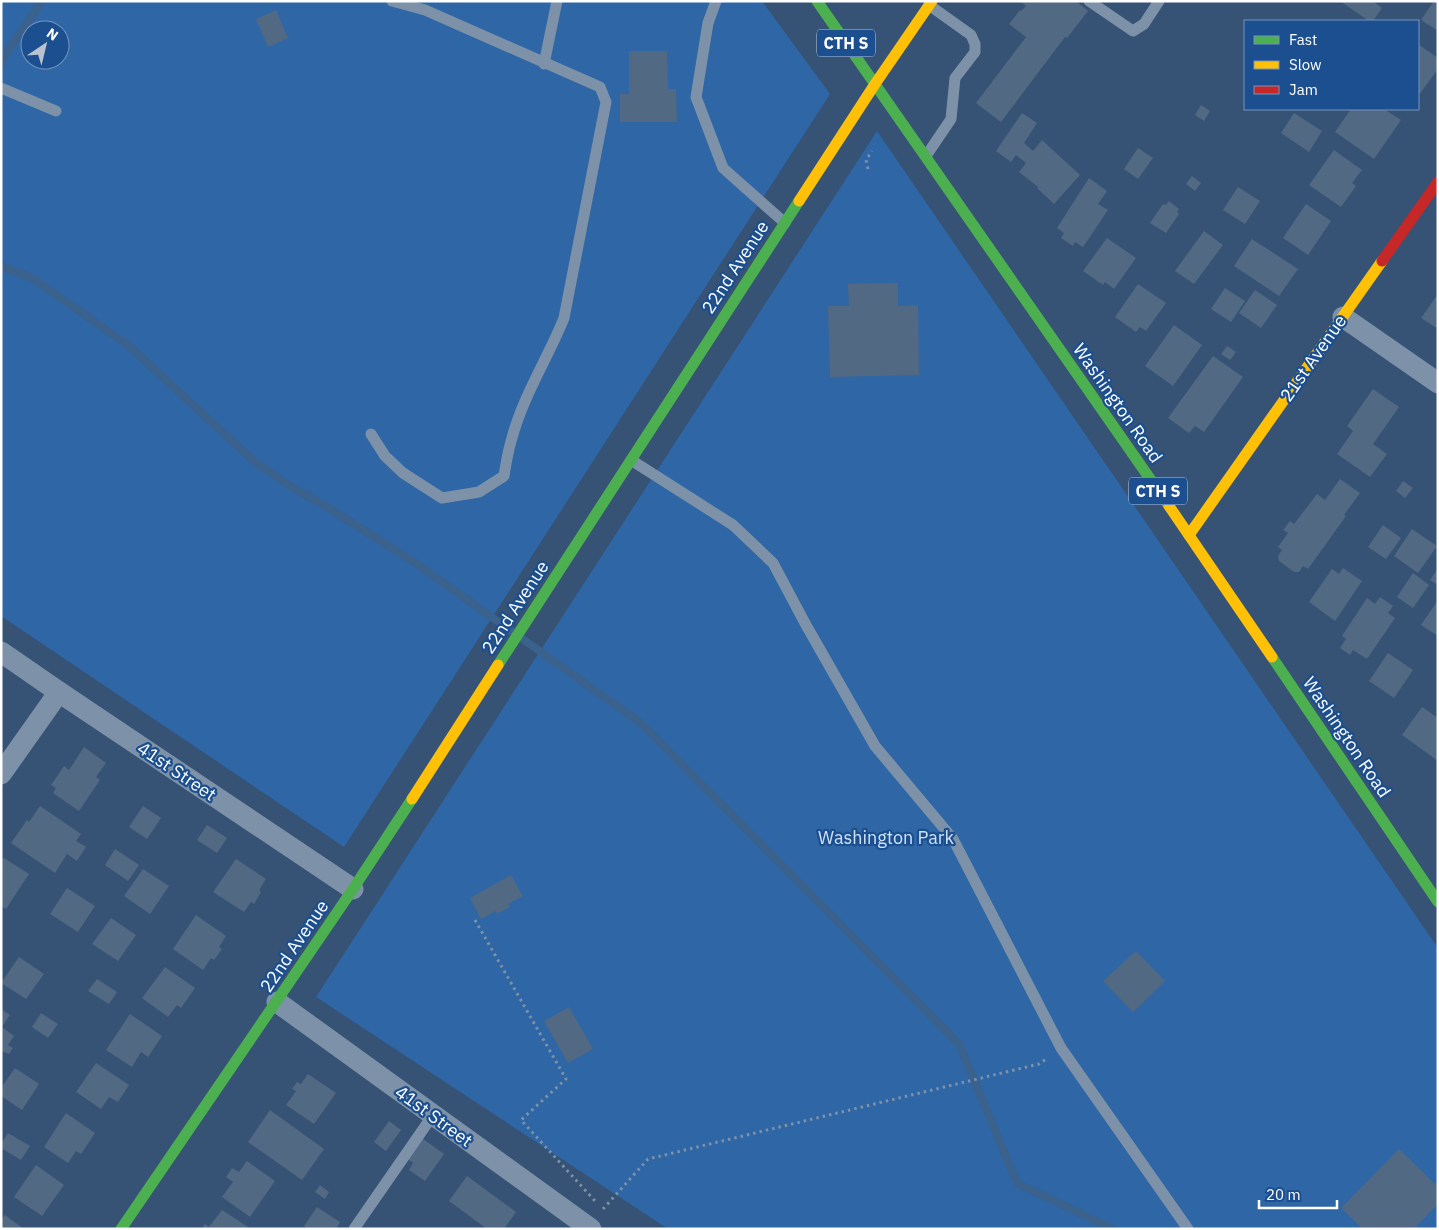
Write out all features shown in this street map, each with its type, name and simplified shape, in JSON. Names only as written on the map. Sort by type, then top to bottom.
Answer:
[{"type":"street","name":"Washington Road","points":[[817,1],[1189,535],[1438,902]]},
{"type":"street","name":"22nd Avenue","points":[[121,1229],[353,889],[874,84],[930,3]]},
{"type":"street","name":"21st Avenue","points":[[1189,535],[1438,182]]},
{"type":"street","points":[[1343,317],[1438,383]]},
{"type":"street","name":"41st Street","points":[[1,652],[353,889]]},
{"type":"street","points":[[1,774],[59,692]]},
{"type":"street","name":"41st Street","points":[[277,1002],[433,1115],[580,1226]]},
{"type":"lane","points":[[371,434],[385,456],[403,473],[442,498],[479,492],[504,476],[512,437],[530,390],[553,346],[564,318],[606,102],[600,87],[544,64],[423,6],[392,1]]},
{"type":"lane","points":[[544,64],[557,1]]},
{"type":"lane","points":[[716,1],[708,23],[696,97],[723,168],[785,222]]},
{"type":"lane","points":[[1089,1],[1133,31],[1144,24],[1160,1]]},
{"type":"lane","points":[[925,157],[951,119],[955,78],[975,52],[975,44],[971,36],[930,3]]},
{"type":"lane","points":[[6,89],[56,111]]},
{"type":"lane","points":[[631,460],[733,525],[773,563],[875,746],[953,839],[1061,1048],[1188,1229]]},
{"type":"lane","points":[[354,1229],[433,1115]]},
{"type":"path","points":[[868,169],[866,160],[872,151]]},
{"type":"path","points":[[475,920],[566,1079],[521,1120],[603,1209],[648,1160],[1039,1064],[1061,1048]]},
{"type":"green space","points":[[1,1],[762,1],[830,94],[344,847],[1,616]]},
{"type":"green space","name":"Washington Park","points":[[877,131],[1438,948],[1438,1229],[668,1229],[316,997]]},
{"type":"building","points":[[1020,1],[1076,1],[1088,11],[1067,38],[1065,37],[1001,122],[976,103],[1026,37],[1009,24],[1020,10],[1026,6]]},
{"type":"building","points":[[1340,1],[1373,1],[1382,8],[1374,20],[1368,20]]},
{"type":"building","points":[[1434,1],[1438,1],[1438,31],[1421,20]]},
{"type":"building","points":[[276,10],[288,38],[268,47],[256,19]]},
{"type":"building","points":[[1419,45],[1438,58],[1438,69],[1419,95]]},
{"type":"building","points":[[629,51],[667,51],[668,89],[676,89],[677,122],[620,122],[620,94],[629,94]]},
{"type":"building","points":[[1201,105],[1210,111],[1204,121],[1195,115]]},
{"type":"building","points":[[1350,110],[1386,110],[1401,120],[1374,159],[1335,132]]},
{"type":"building","points":[[1022,113],[1037,123],[1024,143],[1033,151],[1042,140],[1080,175],[1054,204],[1038,187],[1019,172],[1026,163],[1016,155],[1011,162],[996,151]]},
{"type":"building","points":[[1294,113],[1322,131],[1309,152],[1281,133]]},
{"type":"building","points":[[1138,148],[1153,158],[1138,179],[1124,169]]},
{"type":"building","points":[[1334,150],[1362,170],[1352,183],[1356,186],[1341,207],[1309,185]]},
{"type":"building","points":[[1192,176],[1201,183],[1195,191],[1186,184]]},
{"type":"building","points":[[1089,178],[1107,191],[1098,204],[1108,210],[1083,247],[1075,242],[1073,246],[1061,238],[1064,233],[1057,228]]},
{"type":"building","points":[[1238,187],[1260,201],[1245,224],[1223,210]]},
{"type":"building","points":[[1169,201],[1179,209],[1177,212],[1179,214],[1166,233],[1150,223],[1163,204],[1166,205]]},
{"type":"building","points":[[1306,204],[1331,221],[1308,255],[1283,238]]},
{"type":"building","points":[[1204,231],[1223,245],[1194,284],[1175,271]]},
{"type":"building","points":[[1107,238],[1136,258],[1114,289],[1105,282],[1103,285],[1083,271]]},
{"type":"building","points":[[1252,239],[1298,269],[1279,296],[1234,266]]},
{"type":"building","points":[[898,283],[898,306],[918,305],[919,375],[830,377],[828,306],[849,306],[848,284]]},
{"type":"building","points":[[1138,284],[1166,303],[1146,331],[1140,327],[1136,332],[1115,317]]},
{"type":"building","points":[[1225,288],[1245,301],[1231,322],[1211,309]]},
{"type":"building","points":[[1255,290],[1277,305],[1261,328],[1239,313]]},
{"type":"building","points":[[1438,294],[1438,329],[1421,318]]},
{"type":"building","points":[[1174,325],[1202,345],[1173,386],[1145,366]]},
{"type":"building","points":[[1227,346],[1236,352],[1230,360],[1221,354]]},
{"type":"building","points":[[1213,356],[1243,377],[1204,432],[1195,426],[1189,433],[1168,418]]},
{"type":"building","points":[[1373,389],[1399,407],[1373,444],[1387,454],[1370,477],[1337,454],[1353,431],[1347,426]]},
{"type":"building","points":[[1340,479],[1360,493],[1308,569],[1303,566],[1299,572],[1294,572],[1279,561],[1278,556],[1282,550],[1278,547],[1288,533],[1283,530],[1290,521],[1294,524],[1317,494],[1325,500]]},
{"type":"building","points":[[1403,481],[1413,488],[1405,498],[1396,491]]},
{"type":"building","points":[[1383,525],[1401,538],[1386,559],[1368,547]]},
{"type":"building","points":[[1412,529],[1437,546],[1418,573],[1394,556]]},
{"type":"building","points":[[1343,568],[1362,581],[1335,621],[1309,602],[1332,569],[1339,574]]},
{"type":"building","points":[[1438,568],[1438,585],[1430,580]]},
{"type":"building","points":[[1413,573],[1429,585],[1413,608],[1397,597]]},
{"type":"building","points":[[1380,597],[1393,606],[1388,613],[1395,618],[1367,659],[1353,650],[1350,655],[1340,648],[1346,639],[1342,636],[1367,598],[1375,604]]},
{"type":"building","points":[[1438,600],[1438,636],[1421,625]]},
{"type":"building","points":[[1388,653],[1413,670],[1394,698],[1369,681]]},
{"type":"building","points":[[1422,707],[1438,718],[1438,761],[1402,735]]},
{"type":"building","points":[[84,747],[106,763],[96,777],[100,780],[79,811],[53,793],[56,788],[51,785],[64,766],[69,770]]},
{"type":"building","points":[[40,806],[81,834],[76,841],[86,847],[77,861],[67,854],[55,873],[11,843],[27,820],[29,822]]},
{"type":"building","points":[[143,806],[161,818],[147,839],[129,827]]},
{"type":"building","points":[[207,825],[227,838],[217,853],[197,840]]},
{"type":"building","points":[[115,849],[139,865],[128,881],[105,865]]},
{"type":"building","points":[[4,858],[29,874],[6,909],[1,906],[1,861]]},
{"type":"building","points":[[236,859],[266,879],[259,890],[261,892],[254,904],[251,902],[244,912],[213,892]]},
{"type":"building","points":[[143,869],[169,886],[150,914],[124,896]]},
{"type":"building","points":[[511,875],[523,896],[508,904],[510,907],[497,914],[496,911],[481,919],[470,898]]},
{"type":"building","points":[[67,888],[95,906],[78,932],[50,914]]},
{"type":"building","points":[[196,915],[226,936],[219,947],[222,949],[214,960],[211,958],[203,970],[173,949]]},
{"type":"building","points":[[111,918],[136,935],[118,961],[92,944]]},
{"type":"building","points":[[1136,951],[1165,981],[1133,1012],[1103,981]]},
{"type":"building","points":[[19,957],[44,974],[26,999],[1,983]]},
{"type":"building","points":[[165,967],[195,988],[181,1008],[177,1005],[168,1017],[142,998]]},
{"type":"building","points":[[97,979],[117,992],[109,1004],[88,991]]},
{"type":"building","points":[[569,1007],[593,1049],[568,1063],[544,1021]]},
{"type":"building","points":[[1,1009],[10,1015],[2,1027],[14,1036],[8,1045],[13,1048],[9,1054],[1,1051]]},
{"type":"building","points":[[41,1013],[58,1024],[48,1038],[32,1027]]},
{"type":"building","points":[[130,1014],[162,1036],[148,1057],[141,1052],[132,1067],[106,1050]]},
{"type":"building","points":[[96,1063],[129,1085],[118,1102],[109,1097],[101,1109],[76,1092]]},
{"type":"building","points":[[15,1068],[39,1084],[22,1110],[1,1096],[1,1088]]},
{"type":"building","points":[[308,1074],[336,1093],[314,1124],[286,1105],[296,1091],[292,1089],[297,1082],[301,1084]]},
{"type":"building","points":[[270,1110],[324,1149],[302,1180],[248,1142]]},
{"type":"building","points":[[66,1113],[95,1133],[81,1154],[76,1151],[68,1163],[44,1147]]},
{"type":"building","points":[[389,1121],[401,1130],[386,1151],[374,1142]]},
{"type":"building","points":[[8,1133],[30,1146],[21,1160],[1,1148],[1,1144]]},
{"type":"building","points":[[419,1136],[444,1154],[425,1181],[409,1170],[413,1163],[405,1157]]},
{"type":"building","points":[[1399,1149],[1438,1187],[1438,1204],[1414,1229],[1363,1229],[1341,1208]]},
{"type":"building","points":[[247,1161],[275,1181],[250,1217],[222,1197],[233,1182],[226,1177],[232,1168],[239,1172]]},
{"type":"building","points":[[36,1165],[64,1185],[42,1216],[14,1197]]},
{"type":"building","points":[[467,1176],[516,1212],[504,1229],[487,1229],[449,1201]]},
{"type":"building","points":[[320,1185],[329,1192],[325,1199],[315,1192]]},
{"type":"building","points":[[317,1207],[340,1222],[336,1229],[307,1229],[304,1226]]},
{"type":"building","points":[[222,1210],[248,1227],[247,1229],[201,1229],[205,1224],[209,1227]]},
{"type":"building","points":[[5,1215],[24,1229],[1,1229],[1,1220]]},
{"type":"waterway","points":[[1,63],[42,1]]},
{"type":"waterway","points":[[1,266],[32,278],[128,345],[254,461],[293,488],[324,505],[414,562],[641,723],[959,1044],[1017,1183],[1113,1229]]},
{"type":"traffic: fast","points":[[817,1],[1169,506]]},
{"type":"traffic: fast","points":[[498,665],[799,201]]},
{"type":"traffic: fast","points":[[1272,657],[1438,902]]},
{"type":"traffic: fast","points":[[121,1229],[353,889],[412,799]]},
{"type":"traffic: slow","points":[[799,201],[875,84],[932,1]]},
{"type":"traffic: slow","points":[[1189,535],[1382,261]]},
{"type":"traffic: slow","points":[[1169,506],[1272,657]]},
{"type":"traffic: slow","points":[[412,799],[498,665]]},
{"type":"traffic: jam","points":[[1382,261],[1438,182]]}]
